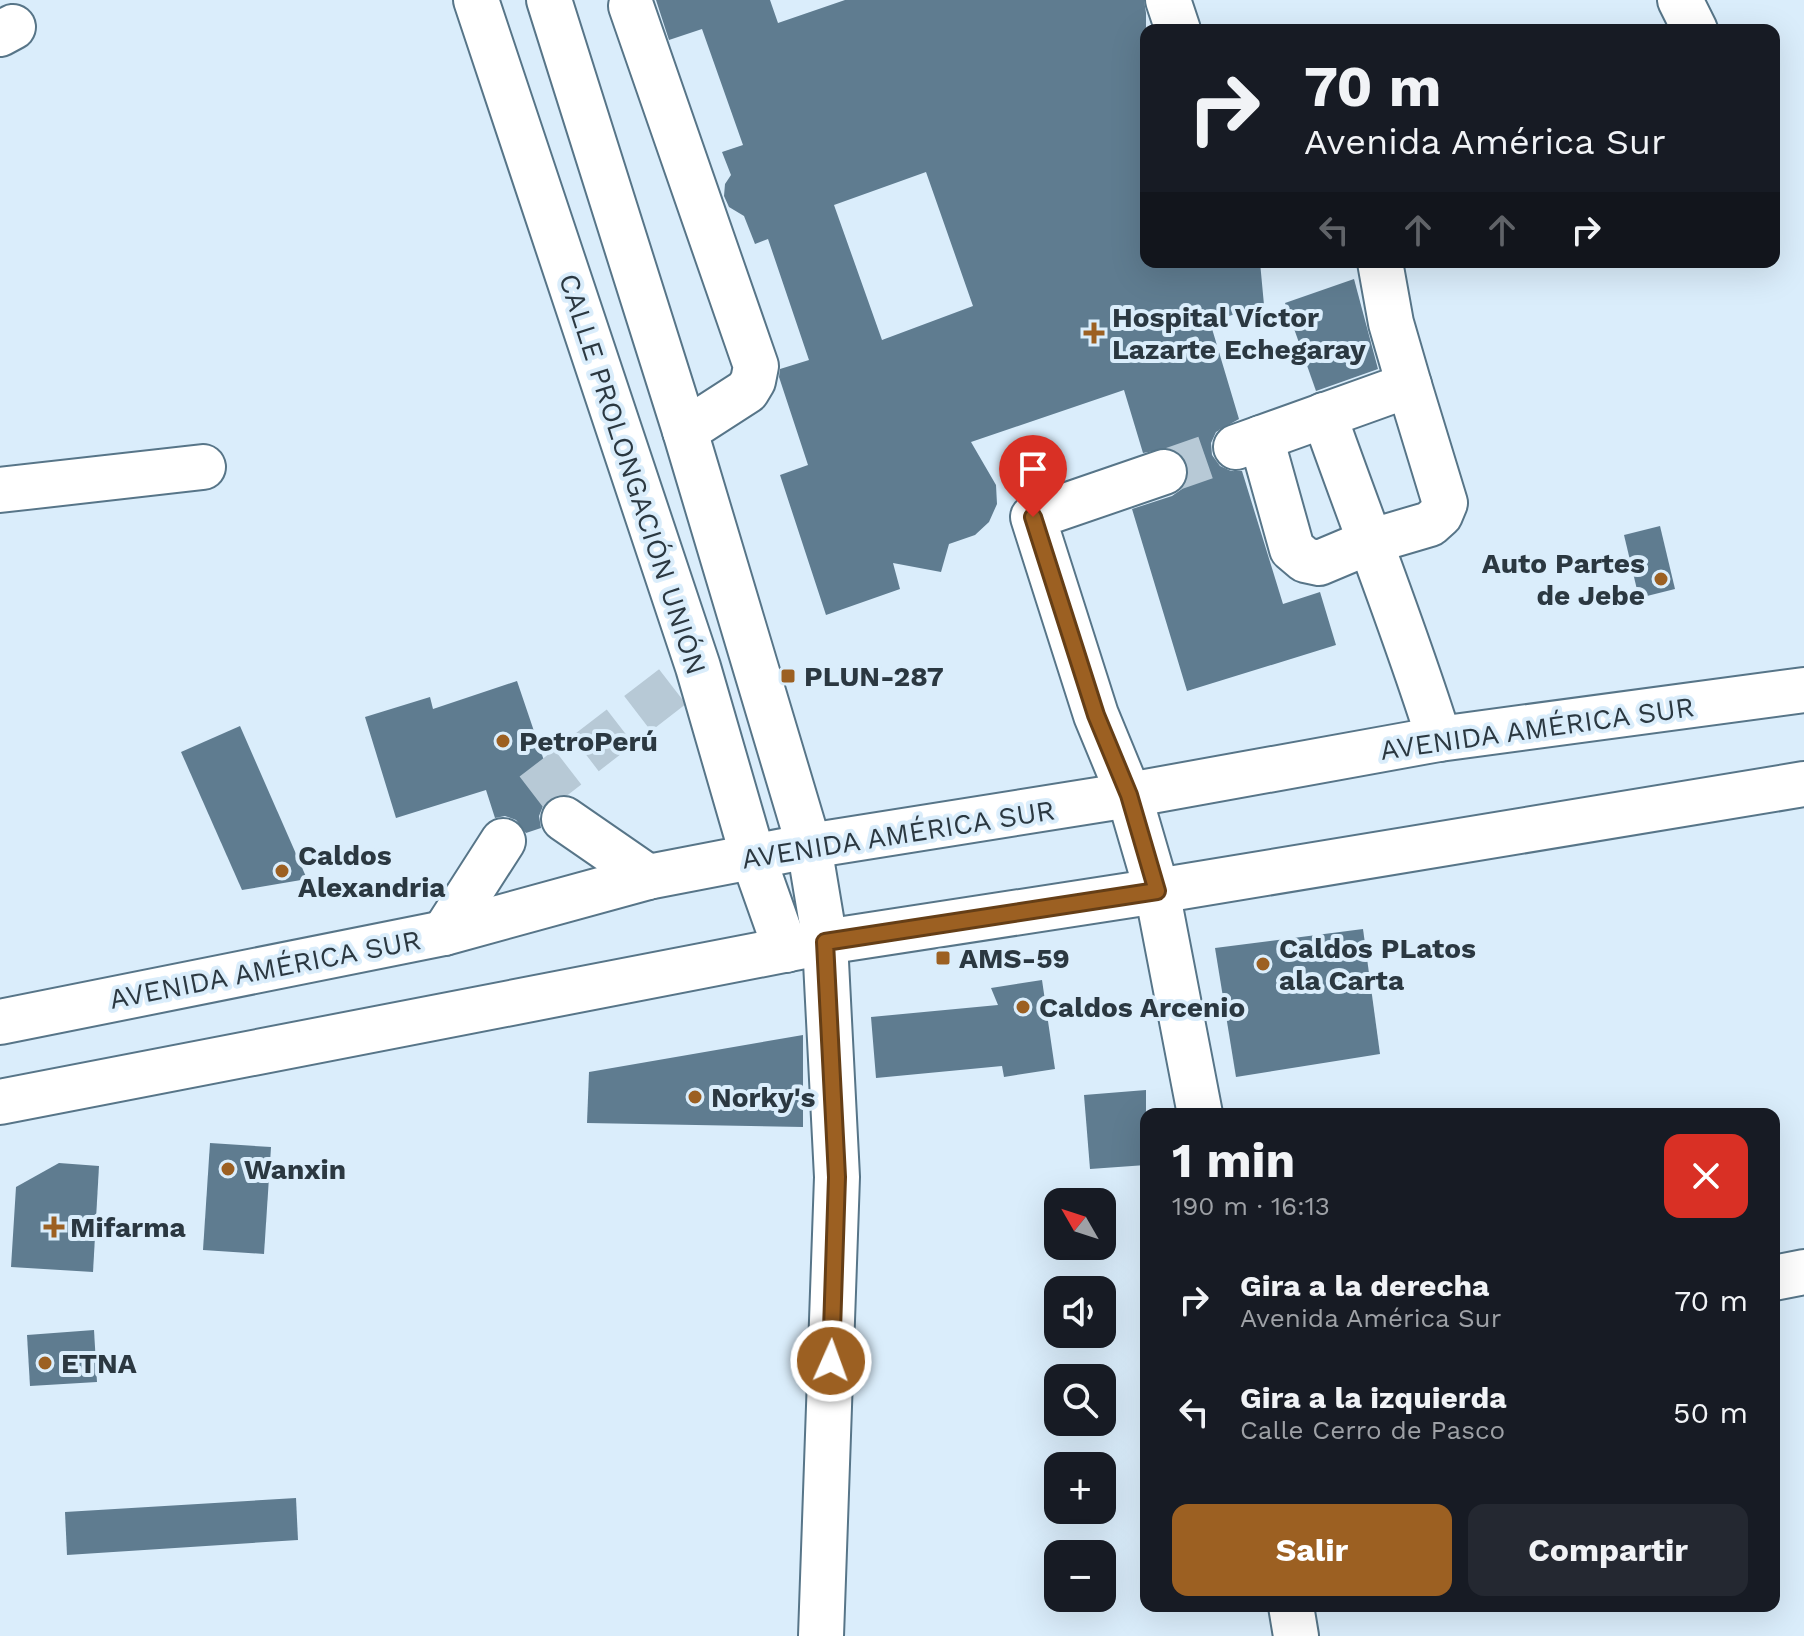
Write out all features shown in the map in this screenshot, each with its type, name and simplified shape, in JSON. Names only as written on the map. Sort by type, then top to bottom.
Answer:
[{"type":"main road","name":"CALLE PROLONGACIÓN UNIÓN","points":[[476,0],[698,667],[753,857],[806,946]]},
{"type":"main road","name":"CALLE PROLONGACIÓN UNIÓN","points":[[549,0],[685,431],[809,846],[806,946]]},
{"type":"main road","points":[[1168,0],[1176,24]]},
{"type":"main road","points":[[1680,0],[1692,24]]},
{"type":"main road","points":[[631,6],[756,366],[747,391],[685,431]]},
{"type":"main road","points":[[1381,268],[1391,323],[1445,503],[1440,515],[1430,524],[1369,542],[1319,563],[1305,560],[1292,549],[1248,443],[1409,385]]},
{"type":"main road","points":[[1324,415],[1412,652],[1439,739]]},
{"type":"main road","points":[[0,490],[203,467]]},
{"type":"main road","points":[[1164,472],[1033,517],[1096,715],[1129,795],[1157,891],[1199,1108]]},
{"type":"main road","name":"AVENIDA AMÉRICA SUR","points":[[0,1022],[444,933],[648,877],[809,846],[1129,795],[1439,739],[1804,690]]},
{"type":"main road","points":[[0,1102],[806,946],[1804,784]]},
{"type":"main road","points":[[564,819],[648,877]]},
{"type":"main road","points":[[444,933],[503,841]]},
{"type":"main road","points":[[806,946],[837,1177],[821,1636]]},
{"type":"main road","points":[[1780,1277],[1804,1272]]},
{"type":"main road","points":[[1292,1612],[1296,1636]]},
{"type":"building","points":[[656,0],[770,0],[778,23],[845,0],[1144,0],[1146,24],[1140,24],[1140,268],[1261,268],[1264,305],[1210,322],[1239,419],[1216,432],[1211,443],[1212,455],[1220,466],[1231,471],[1242,471],[1283,604],[1320,592],[1336,645],[1187,691],[1132,509],[1172,496],[1182,489],[1188,478],[1188,465],[1181,454],[1170,448],[1143,453],[1124,390],[971,442],[996,485],[997,504],[989,522],[975,535],[949,544],[941,572],[893,563],[900,589],[826,615],[780,475],[808,465],[779,377],[780,369],[809,360],[768,239],[755,244],[744,216],[729,207],[724,196],[725,184],[731,175],[722,152],[743,145],[702,29],[669,40]],"holes":[[[926,172],[973,306],[882,340],[834,205]]]},
{"type":"building","points":[[1354,279],[1378,369],[1316,391],[1285,303]]},
{"type":"building","points":[[1660,526],[1675,589],[1639,598],[1624,535]]},
{"type":"building","points":[[517,681],[556,796],[543,806],[539,816],[541,828],[526,833],[516,820],[505,816],[495,818],[486,790],[396,818],[365,717],[430,697],[433,709]]},
{"type":"building","points":[[240,726],[307,879],[242,890],[181,752]]},
{"type":"building","points":[[1363,929],[1380,1054],[1236,1077],[1215,948]]},
{"type":"building","points":[[1042,980],[1055,1069],[1004,1077],[1002,1066],[876,1078],[871,1017],[998,1005],[991,988]]},
{"type":"building","name":"Norky's","points":[[803,1035],[803,1127],[587,1123],[589,1072]]},
{"type":"building","points":[[1146,1090],[1146,1108],[1140,1108],[1140,1165],[1090,1169],[1084,1095]]},
{"type":"building","points":[[210,1143],[271,1147],[264,1254],[203,1250]]},
{"type":"building","name":"Mifarma","points":[[59,1163],[99,1166],[93,1272],[11,1267],[16,1187]]},
{"type":"building","points":[[94,1330],[97,1382],[30,1386],[27,1335]]},
{"type":"building","points":[[296,1498],[298,1540],[67,1555],[65,1512]]},
{"type":"tunnel","points":[[1164,472],[1236,447]]},
{"type":"tunnel","points":[[533,794],[698,667]]},
{"type":"place","name":"Hospital Víctor Lazarte Echegaray","points":[[1094,333]]},
{"type":"place","name":"Auto Partes de Jebe","points":[[1661,579]]},
{"type":"place","name":"PLUN-287","points":[[788,676]]},
{"type":"place","name":"PetroPerú","points":[[503,741]]},
{"type":"place","name":"Caldos Alexandria","points":[[282,871]]},
{"type":"place","name":"AMS-59","points":[[943,958]]},
{"type":"place","name":"Caldos PLatos ala Carta","points":[[1263,964]]},
{"type":"place","name":"Caldos Arcenio","points":[[1023,1007]]},
{"type":"place","name":"Norky's","points":[[695,1097]]},
{"type":"place","name":"Wanxin","points":[[228,1169]]},
{"type":"place","name":"Mifarma","points":[[54,1227]]},
{"type":"place","name":"ETNA","points":[[45,1363]]},
{"type":"route","points":[[831,1361],[837,1177],[825,942],[1157,891],[1129,795],[1096,715],[1033,517]]}]
